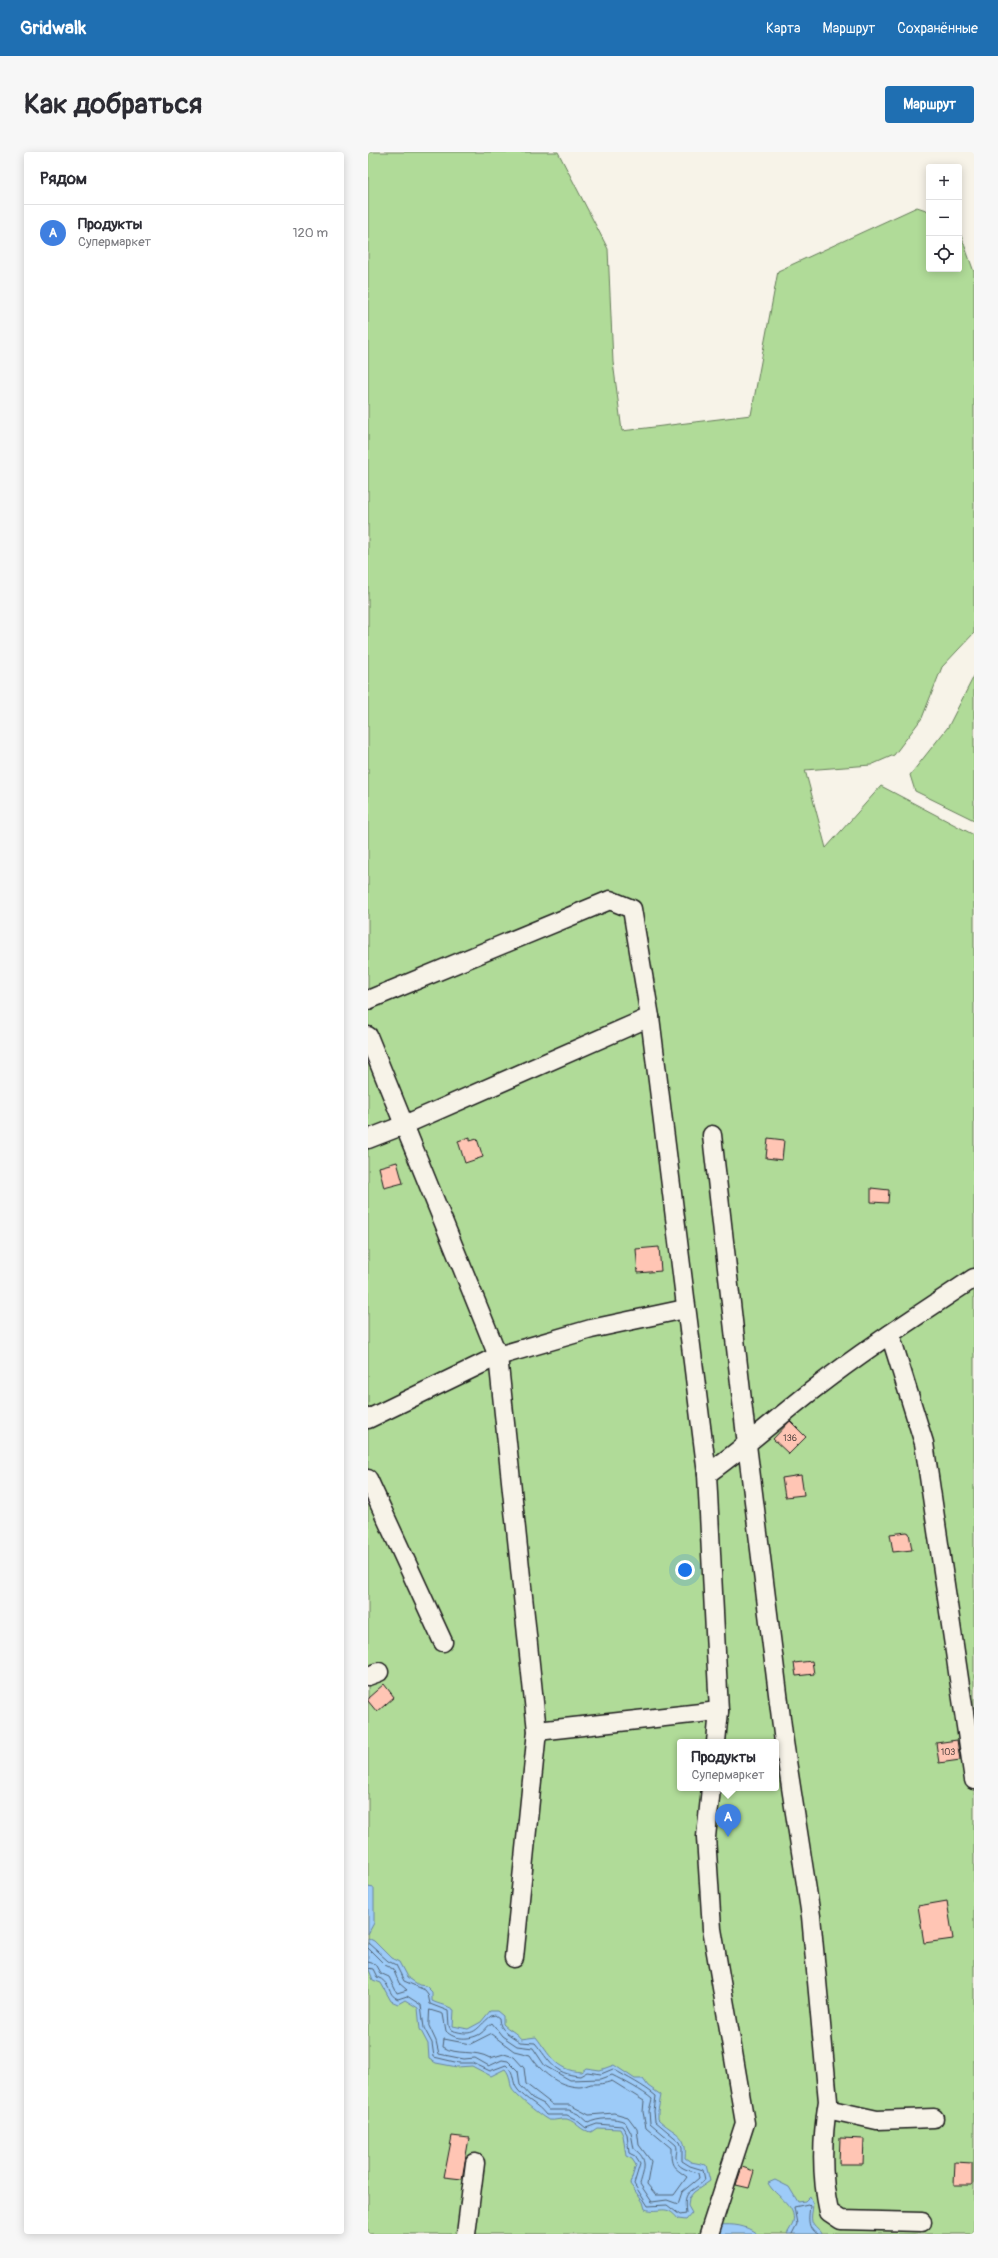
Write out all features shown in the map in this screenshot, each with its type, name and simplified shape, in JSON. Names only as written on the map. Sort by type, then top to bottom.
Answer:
[{"type":"street","points":[[368,1000],[610,900],[632,909],[650,1017],[706,1474],[719,1711],[716,1739]]},
{"type":"street","points":[[368,1139],[404,1125],[650,1017]]},
{"type":"street","points":[[368,1036],[498,1356],[537,1731],[514,1958]]},
{"type":"street","points":[[712,1135],[747,1445],[784,1742],[811,1916],[828,2101],[823,2130],[824,2190],[829,2212],[841,2220],[922,2222]]},
{"type":"street","points":[[706,1474],[747,1445],[814,1389],[890,1334],[974,1278]]},
{"type":"street","points":[[368,1418],[498,1356],[591,1329],[685,1309]]},
{"type":"street","points":[[890,1334],[924,1443],[974,1780]]},
{"type":"street","points":[[368,1479],[443,1642]]},
{"type":"street","points":[[537,1731],[719,1711]]},
{"type":"street","points":[[709,2234],[745,2123],[712,1929],[706,1837],[711,1791]]},
{"type":"street","points":[[827,2109],[877,2120],[934,2118]]},
{"type":"street","points":[[466,2234],[475,2163]]},
{"type":"green space","points":[[368,152],[558,152],[608,249],[613,362],[622,431],[751,415],[778,271],[917,207],[926,210],[926,272],[962,272],[962,238],[974,272],[974,633],[942,667],[922,718],[894,755],[871,765],[805,770],[826,848],[881,786],[974,835],[974,2234],[368,2234]]},
{"type":"green space","points":[[974,676],[974,820],[915,791],[910,775],[948,727]]},
{"type":"water","points":[[368,1887],[374,1888],[374,1923],[368,1934]]},
{"type":"water","points":[[368,1938],[374,1941],[391,1958],[399,1962],[407,1977],[419,1985],[426,1986],[432,1992],[432,2001],[454,2010],[453,2026],[468,2029],[481,2022],[490,2011],[497,2011],[503,2016],[503,2024],[505,2026],[521,2039],[536,2037],[554,2060],[565,2068],[572,2071],[581,2072],[586,2068],[600,2070],[614,2065],[635,2079],[643,2079],[648,2086],[661,2095],[658,2119],[682,2139],[684,2143],[685,2158],[691,2162],[706,2165],[710,2181],[694,2192],[689,2198],[688,2206],[692,2213],[686,2220],[678,2219],[670,2211],[645,2209],[643,2202],[630,2184],[636,2165],[632,2159],[626,2156],[623,2135],[620,2129],[597,2128],[591,2132],[584,2130],[567,2119],[546,2119],[514,2092],[505,2069],[491,2076],[472,2066],[457,2067],[436,2063],[429,2059],[428,2044],[420,2029],[418,2008],[405,2000],[398,2004],[391,2001],[381,1983],[373,1980],[368,1967]]},
{"type":"water","points":[[775,2180],[789,2187],[798,2202],[805,2201],[810,2196],[813,2204],[812,2222],[821,2234],[787,2234],[793,2223],[792,2211],[768,2183]]},
{"type":"water","points":[[719,2225],[739,2226],[757,2234],[717,2234]]},
{"type":"building","points":[[470,1137],[470,1141],[477,1139],[483,1157],[465,1163],[458,1141]]},
{"type":"building","points":[[768,1138],[784,1140],[782,1160],[766,1158]]},
{"type":"building","points":[[397,1162],[403,1183],[384,1188],[379,1167]]},
{"type":"building","points":[[871,1188],[889,1190],[888,1203],[871,1202]]},
{"type":"building","points":[[659,1247],[661,1271],[638,1273],[636,1249]]},
{"type":"building","points":[[790,1421],[806,1437],[789,1454],[773,1439]]},
{"type":"building","points":[[801,1475],[804,1495],[785,1497],[782,1478]]},
{"type":"building","points":[[909,1533],[912,1550],[893,1552],[890,1534]]},
{"type":"building","points":[[812,1661],[814,1674],[796,1676],[794,1663]]},
{"type":"building","points":[[384,1684],[394,1697],[377,1712],[368,1701],[368,1698]]},
{"type":"building","points":[[957,1740],[960,1760],[939,1763],[936,1743]]},
{"type":"building","points":[[947,1901],[953,1939],[924,1943],[918,1906]]},
{"type":"building","points":[[452,2136],[469,2138],[462,2179],[444,2177]]},
{"type":"building","points":[[840,2138],[864,2139],[863,2164],[839,2164]]},
{"type":"building","points":[[955,2162],[972,2163],[972,2185],[954,2185]]},
{"type":"building","points":[[742,2167],[754,2171],[749,2188],[736,2185]]},
{"type":"place","name":"Продукты","points":[[728,1837]]}]
